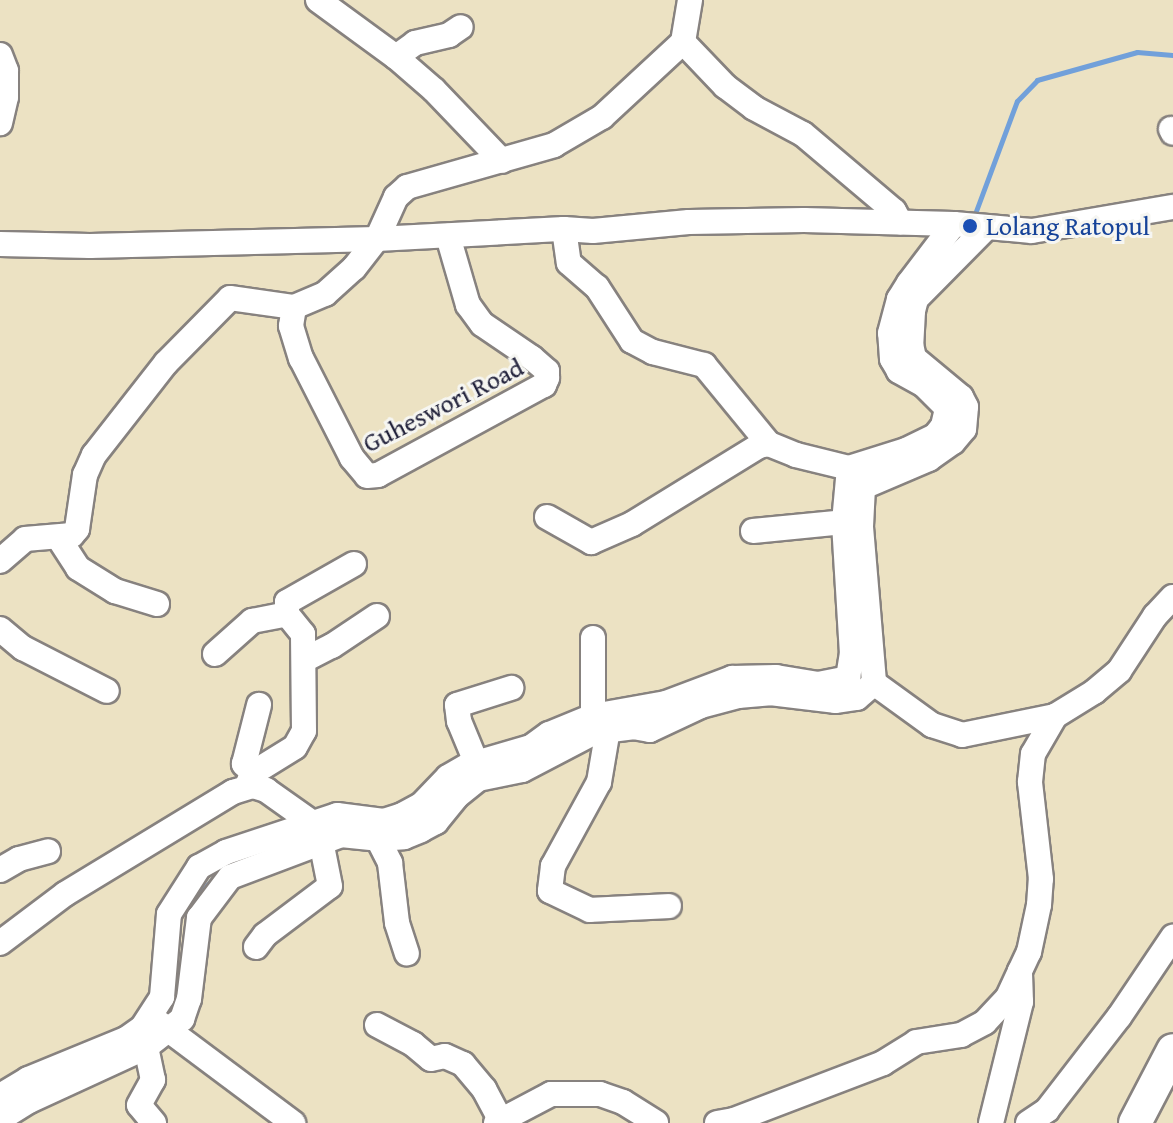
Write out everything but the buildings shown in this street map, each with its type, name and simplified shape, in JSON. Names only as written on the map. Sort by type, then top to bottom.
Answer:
[{"type":"main road","points":[[1135,1123],[1173,1050]]},
{"type":"street","points":[[318,0],[396,57],[434,90],[502,161]]},
{"type":"street","points":[[0,561],[25,539],[72,535],[77,529],[85,475],[94,455],[166,363],[230,298],[294,307],[325,294],[354,268],[377,239],[396,197],[407,187],[554,145],[602,117],[683,42],[690,0]]},
{"type":"street","points":[[396,57],[415,43],[449,35],[461,27]]},
{"type":"street","points":[[683,42],[725,86],[754,108],[803,134],[894,211],[900,222]]},
{"type":"street","points":[[0,55],[6,71],[6,97],[0,123]]},
{"type":"street","points":[[0,244],[76,246],[377,239],[564,229],[593,231],[689,222],[900,222],[1032,231],[1173,207]]},
{"type":"street","points":[[564,229],[569,263],[597,287],[632,341],[653,352],[704,365],[769,444],[796,455],[849,468],[906,450],[935,436],[943,426],[947,408],[944,401],[899,371],[892,359],[890,333],[899,299],[954,224]]},
{"type":"street","points":[[987,227],[916,299],[913,311],[911,344],[914,358],[961,397],[966,407],[964,429],[929,459],[863,487],[861,527],[874,683],[932,725],[962,735],[1055,716],[1094,692],[1119,671],[1155,616],[1173,597]]},
{"type":"street","name":"Guheswori Road","points":[[294,307],[291,326],[307,370],[360,471],[367,476],[378,475],[544,385],[547,378],[547,371],[482,324],[468,305],[448,236]]},
{"type":"street","points":[[547,517],[591,542],[632,524],[673,496],[759,446],[769,444]]},
{"type":"street","points":[[310,836],[337,815],[384,821],[402,815],[421,805],[448,777],[531,747],[549,734],[601,723],[732,678],[776,677],[818,684],[848,678],[852,654],[844,522],[849,468]]},
{"type":"street","points":[[753,531],[844,522]]},
{"type":"street","points":[[58,537],[78,568],[115,591],[157,604]]},
{"type":"street","points":[[6,930],[253,780],[299,741],[304,731],[303,634],[287,614],[287,602],[354,564]]},
{"type":"street","points":[[215,654],[252,621],[287,614]]},
{"type":"street","points":[[304,660],[332,646],[377,616]]},
{"type":"street","points":[[0,629],[23,648],[107,691]]},
{"type":"street","points":[[593,638],[601,723],[599,782],[553,866],[550,891],[590,910],[669,906]]},
{"type":"street","points":[[601,723],[650,730],[701,706],[738,696],[770,693],[835,701],[857,698],[874,683]]},
{"type":"street","points":[[474,770],[457,705],[511,688]]},
{"type":"street","points":[[256,947],[265,935],[330,886],[310,836],[281,799],[253,780],[244,764],[259,705]]},
{"type":"street","points":[[717,1123],[734,1120],[883,1063],[916,1042],[961,1035],[985,1022],[1008,997],[1034,931],[1041,879],[1030,782],[1033,754],[1055,716]]},
{"type":"street","points":[[0,1119],[29,1101],[146,1047],[160,1025],[169,914],[199,867],[240,846],[310,836],[404,837],[436,822],[474,770]]},
{"type":"street","points":[[378,839],[390,863],[397,923],[407,953]]},
{"type":"street","points":[[0,870],[19,859],[48,851]]},
{"type":"street","points":[[1028,1123],[1047,1110],[1110,1028],[1173,937]]},
{"type":"street","points":[[991,1123],[1021,1002],[1020,971]]},
{"type":"street","points":[[0,1096],[28,1079],[126,1039],[142,1028],[160,1025],[293,1123]]},
{"type":"street","points":[[377,1025],[413,1044],[431,1059],[445,1056],[463,1064],[484,1089],[499,1122],[551,1094],[600,1094],[623,1102],[656,1123]]},
{"type":"street","points":[[146,1047],[153,1080],[139,1105],[154,1123]]},
{"type":"waterway","points":[[976,211],[1017,101],[1037,80],[1137,52],[1173,55]]},
{"type":"waterway","points":[[187,921],[192,902],[225,865]]},
{"type":"place","name":"Lolang Ratopul","points":[[970,226]]}]
